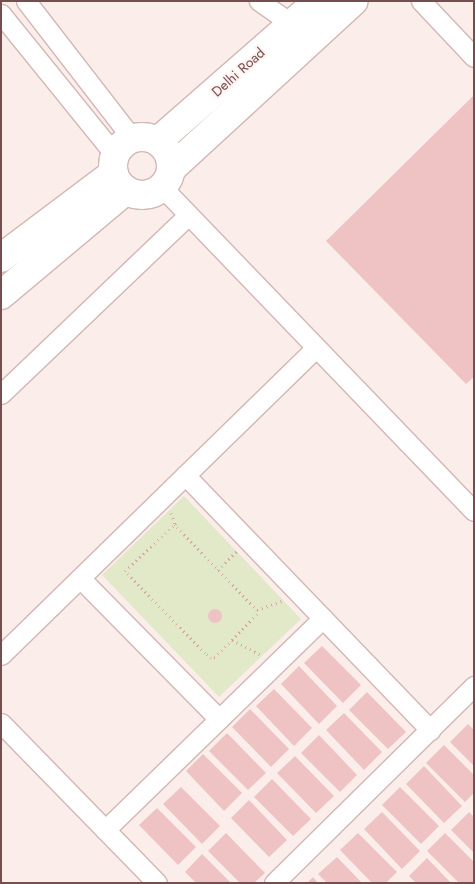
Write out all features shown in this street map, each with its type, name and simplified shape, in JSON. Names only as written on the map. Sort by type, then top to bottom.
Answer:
[{"type":"main road","name":"Delhi Road","points":[[158,141],[318,1]]},
{"type":"main road","points":[[122,164],[145,194],[166,177],[354,1]]},
{"type":"main road","points":[[1,295],[146,136],[158,141],[169,155],[166,177]]},
{"type":"main road","points":[[1,258],[122,164]]},
{"type":"street","points":[[26,1],[122,164]]},
{"type":"street","points":[[259,1],[292,24]]},
{"type":"street","points":[[421,1],[474,57]]},
{"type":"street","points":[[1,14],[122,164]]},
{"type":"street","points":[[166,177],[188,214],[474,511]]},
{"type":"street","points":[[1,394],[188,214]]},
{"type":"street","points":[[1,655],[316,348]]},
{"type":"street","points":[[186,475],[430,730]]},
{"type":"street","points":[[80,578],[218,720]]},
{"type":"street","points":[[105,830],[323,618]]},
{"type":"street","points":[[274,883],[474,686]]},
{"type":"street","points":[[1,724],[157,883]]},
{"type":"path","points":[[164,497],[175,524],[257,610]]},
{"type":"path","points":[[175,524],[125,571],[211,658],[232,640],[257,614],[257,610]]},
{"type":"path","points":[[218,570],[248,540]]},
{"type":"path","points":[[257,610],[273,606],[297,592]]},
{"type":"path","points":[[232,640],[262,655],[280,660]]},
{"type":"green space","points":[[184,496],[301,619],[219,697],[102,575]]},
{"type":"building","points":[[474,95],[474,377],[466,384],[326,241]]},
{"type":"building","points":[[212,609],[218,609],[222,616],[218,623],[212,623],[208,619],[208,613]]},
{"type":"building","points":[[322,646],[361,685],[343,703],[304,663]]},
{"type":"building","points":[[299,666],[337,706],[319,724],[281,684]]},
{"type":"building","points":[[274,689],[312,728],[294,746],[256,706]]},
{"type":"building","points":[[367,692],[406,732],[388,749],[349,710]]},
{"type":"building","points":[[250,709],[289,749],[271,767],[232,727]]},
{"type":"building","points":[[344,713],[382,752],[364,770],[326,730]]},
{"type":"building","points":[[468,724],[474,730],[474,766],[450,742]]},
{"type":"building","points":[[227,733],[266,773],[248,790],[209,751]]},
{"type":"building","points":[[319,735],[357,775],[340,792],[301,753]]},
{"type":"building","points":[[444,745],[474,775],[474,793],[465,802],[426,763]]},
{"type":"building","points":[[203,754],[242,793],[224,811],[186,771]]},
{"type":"building","points":[[295,756],[334,796],[316,813],[277,773]]},
{"type":"building","points":[[424,766],[462,806],[444,823],[406,784]]},
{"type":"building","points":[[272,779],[311,819],[293,836],[254,797]]},
{"type":"building","points":[[181,787],[220,826],[202,844],[163,804]]},
{"type":"building","points":[[400,787],[439,826],[421,844],[382,805]]},
{"type":"building","points":[[249,800],[287,840],[269,857],[231,818]]},
{"type":"building","points":[[157,808],[196,847],[178,865],[139,825]]},
{"type":"building","points":[[382,812],[420,851],[402,869],[364,829]]},
{"type":"building","points":[[469,812],[474,817],[474,853],[451,830]]},
{"type":"building","points":[[226,833],[265,873],[254,883],[240,883],[208,851]]},
{"type":"building","points":[[358,833],[397,872],[386,883],[372,883],[340,850]]},
{"type":"building","points":[[445,833],[474,862],[474,883],[459,883],[427,851]]},
{"type":"building","points":[[202,854],[231,883],[196,883],[185,872]]},
{"type":"building","points":[[337,857],[362,883],[327,883],[318,874]]},
{"type":"building","points":[[427,858],[451,883],[416,883],[409,876]]},
{"type":"building","points":[[313,877],[318,883],[307,883]]}]
